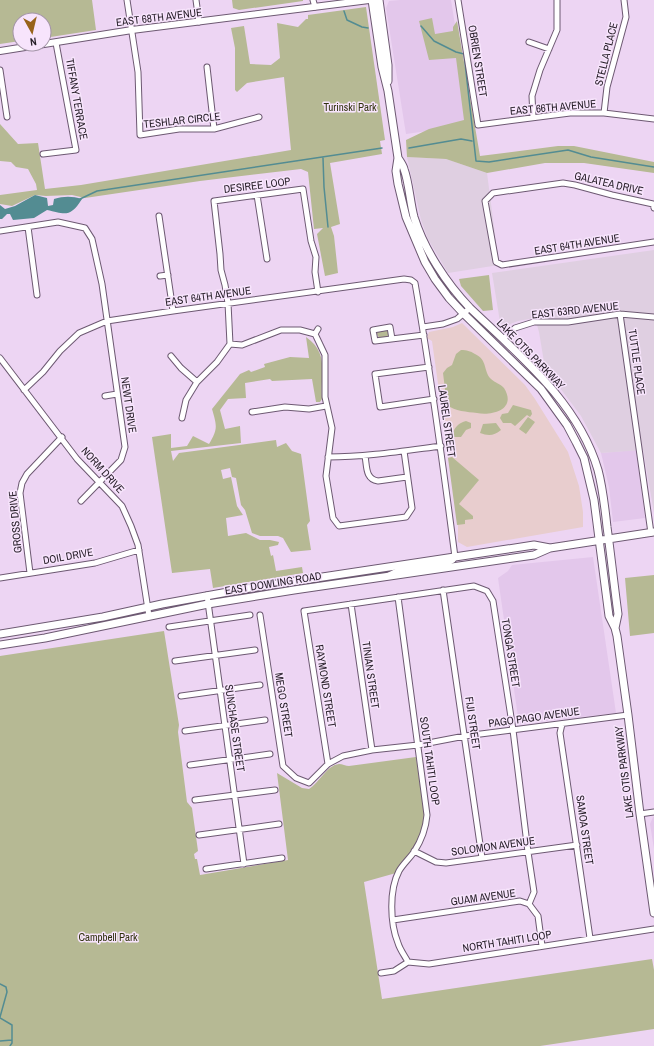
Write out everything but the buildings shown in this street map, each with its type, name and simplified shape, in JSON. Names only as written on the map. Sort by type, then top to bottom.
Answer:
[{"type":"main road","name":"LAKE OTIS PARKWAY","points":[[372,0],[398,158],[396,171],[398,184],[406,217],[423,258],[435,279],[463,313],[541,389],[567,426],[584,458],[594,500],[609,616],[615,628],[654,913]]},
{"type":"main road","name":"LAKE OTIS PARKWAY","points":[[379,0],[388,65],[388,92]]},
{"type":"main road","name":"LAKE OTIS PARKWAY","points":[[398,158],[404,169],[412,208],[420,231],[438,268],[458,295],[470,308],[548,384],[563,403],[585,438],[598,470],[604,505],[618,614],[615,628]]},
{"type":"main road","points":[[398,184],[402,187],[406,203],[412,208]]},
{"type":"main road","points":[[483,332],[500,340],[503,339]]},
{"type":"main road","name":"EAST DOWLING ROAD","points":[[0,645],[45,638],[208,604],[534,555],[550,548],[609,540],[652,532]]},
{"type":"main road","name":"EAST DOWLING ROAD","points":[[0,634],[103,617],[206,596],[455,557],[534,545],[550,548]]},
{"type":"street","points":[[128,0],[132,30]]},
{"type":"street","points":[[196,0],[199,22]]},
{"type":"street","points":[[313,0],[315,7]]},
{"type":"street","name":"EAST 68TH AVENUE","points":[[0,51],[132,30],[369,0]]},
{"type":"street","name":"OBRIEN STREET","points":[[458,0],[478,125]]},
{"type":"street","points":[[533,117],[532,96],[540,70],[557,30],[557,0]]},
{"type":"street","name":"STELLA PLACE","points":[[604,113],[607,87],[626,17],[624,0]]},
{"type":"street","name":"TESHLAR CIRCLE","points":[[132,30],[138,72],[140,135],[179,129],[214,128],[259,117]]},
{"type":"street","points":[[529,42],[549,49]]},
{"type":"street","name":"TIFFANY TERRACE","points":[[43,154],[76,150],[56,43]]},
{"type":"street","points":[[206,66],[214,128]]},
{"type":"street","points":[[0,70],[7,117]]},
{"type":"street","name":"EAST 66TH AVENUE","points":[[478,125],[570,113],[604,113],[654,119]]},
{"type":"street","name":"GALATEA DRIVE","points":[[502,265],[496,262],[485,201],[493,193],[563,183],[653,204],[654,208]]},
{"type":"street","name":"DESIREE LOOP","points":[[228,303],[221,270],[214,201],[257,195],[303,190],[311,241],[316,257],[315,272],[318,292]]},
{"type":"street","points":[[257,195],[268,259]]},
{"type":"street","points":[[159,216],[173,310]]},
{"type":"street","name":"NEWT DRIVE","points":[[0,231],[58,222],[86,228],[92,239],[102,284],[125,447],[121,460],[81,501]]},
{"type":"street","points":[[28,227],[37,295]]},
{"type":"street","name":"EAST 64TH AVENUE","points":[[502,265],[654,242]]},
{"type":"street","points":[[160,276],[168,275]]},
{"type":"street","name":"EAST 64TH AVENUE","points":[[24,390],[79,333],[107,321],[173,310],[318,292],[404,279],[411,280],[415,283],[416,288]]},
{"type":"street","name":"LAUREL STREET","points":[[416,288],[441,446],[455,557]]},
{"type":"street","points":[[182,418],[186,400],[198,382],[217,362],[230,344],[228,303]]},
{"type":"street","points":[[423,327],[443,324],[457,319],[470,308]]},
{"type":"street","name":"EAST 63RD AVENUE","points":[[503,339],[515,328],[534,322],[568,322],[620,314],[654,318]]},
{"type":"street","name":"TUTTLE PLACE","points":[[620,314],[652,532]]},
{"type":"street","points":[[315,334],[318,329]]},
{"type":"street","points":[[230,344],[242,345],[281,330],[300,330],[315,334],[325,354],[326,406],[332,428],[326,476],[333,518],[339,526],[406,517],[412,508],[404,451]]},
{"type":"street","points":[[392,339],[424,335]]},
{"type":"street","points":[[171,356],[180,368],[198,382]]},
{"type":"street","name":"NORM DRIVE","points":[[0,358],[78,459],[122,506],[133,531],[139,550],[149,616]]},
{"type":"street","points":[[429,367],[375,374],[380,407],[434,399]]},
{"type":"street","points":[[105,396],[118,394]]},
{"type":"street","points":[[252,412],[285,407],[309,409],[326,406]]},
{"type":"street","name":"GROSS DRIVE","points":[[30,573],[20,493],[22,483],[27,474],[62,437]]},
{"type":"street","points":[[328,458],[366,456],[441,446]]},
{"type":"street","points":[[366,456],[368,476],[373,480],[378,481],[407,477]]},
{"type":"street","name":"DOIL DRIVE","points":[[0,578],[95,562],[139,550]]},
{"type":"street","points":[[387,576],[397,571],[448,564],[455,557]]},
{"type":"street","name":"TONGA STREET","points":[[304,610],[474,586],[487,591],[492,601],[513,730],[534,892],[529,904]]},
{"type":"street","name":"FIJI STREET","points":[[444,590],[482,858]]},
{"type":"street","name":"SUNCHASE STREET","points":[[206,596],[211,621],[244,864]]},
{"type":"street","name":"SOUTH TAHITI LOOP","points":[[393,920],[391,896],[393,884],[399,871],[414,852],[426,824],[427,815],[398,597]]},
{"type":"street","name":"TINIAN STREET","points":[[351,604],[372,750]]},
{"type":"street","name":"RAYMOND STREET","points":[[304,610],[328,764]]},
{"type":"street","points":[[169,627],[250,615]]},
{"type":"street","name":"MEGO STREET","points":[[260,615],[283,766],[296,778],[309,783]]},
{"type":"street","points":[[176,661],[255,650]]},
{"type":"street","points":[[181,696],[260,685]]},
{"type":"street","name":"PAGO PAGO AVENUE","points":[[309,783],[328,764],[343,756],[372,750],[418,745],[465,736],[628,715]]},
{"type":"street","points":[[185,731],[265,720]]},
{"type":"street","name":"SAMOA STREET","points":[[562,724],[560,733],[590,938]]},
{"type":"street","points":[[190,765],[270,754]]},
{"type":"street","points":[[195,800],[275,790]]},
{"type":"street","points":[[640,814],[654,812]]},
{"type":"street","points":[[199,835],[279,824]]},
{"type":"street","name":"SOLOMON AVENUE","points":[[414,852],[436,862],[446,863],[577,845]]},
{"type":"street","points":[[206,869],[282,858]]},
{"type":"street","name":"GUAM AVENUE","points":[[393,920],[520,901],[529,904],[538,916],[542,946]]},
{"type":"street","points":[[381,974],[394,971],[408,962],[398,943],[393,920]]},
{"type":"street","name":"NORTH TAHITI LOOP","points":[[408,962],[429,964],[654,929]]},
{"type":"shaded area","points":[[451,0],[471,125],[406,134],[386,8],[389,1]]},
{"type":"shaded area","points":[[407,157],[446,159],[487,173],[499,265],[448,273],[428,239],[421,220]]},
{"type":"shaded area","points":[[35,195],[47,198],[48,206],[53,205],[54,199],[58,198],[75,197],[82,199],[74,209],[67,213],[58,213],[47,210],[34,218],[13,220],[10,214],[7,214],[0,219],[0,205],[5,209],[15,206]]},
{"type":"shaded area","points":[[654,250],[654,513],[643,450],[601,453],[581,416],[545,368],[535,318],[518,321],[501,328],[492,273]]},
{"type":"shaded area","points":[[462,323],[525,385],[568,452],[579,486],[583,512],[583,527],[467,547],[458,542],[458,526],[432,341],[427,338],[429,332],[453,327]]},
{"type":"shaded area","points":[[636,450],[645,518],[613,522],[609,487],[601,453]]},
{"type":"shaded area","points":[[593,557],[616,713],[519,724],[498,578],[508,571],[512,565]]},
{"type":"shaded area","points":[[654,817],[654,849],[650,824]]},
{"type":"green space","points":[[0,0],[92,0],[96,30],[52,37],[52,12],[12,12],[12,42],[0,44]]},
{"type":"green space","points":[[232,0],[303,1],[239,10],[233,8]]},
{"type":"green space","name":"Turinski Park","points":[[366,7],[385,140],[380,141],[382,154],[330,163],[340,224],[331,227],[334,236],[338,273],[325,276],[317,234],[323,228],[314,229],[308,172],[301,169],[200,181],[85,198],[72,195],[35,195],[12,206],[0,204],[0,195],[37,190],[36,184],[28,169],[16,167],[11,162],[0,161],[0,124],[18,144],[38,143],[45,189],[81,185],[291,150],[284,77],[247,83],[237,92],[235,90],[235,48],[231,28],[244,26],[250,64],[271,65],[280,58],[277,23],[298,27],[306,19],[308,19],[308,15]]},
{"type":"green space","points":[[432,18],[435,34],[453,31],[453,27],[457,21],[480,156],[558,146],[574,146],[654,162],[654,173],[584,163],[545,163],[487,173],[446,159],[407,157],[406,140],[429,129],[464,120],[456,58],[429,60],[419,21]]},
{"type":"green space","points":[[489,275],[493,310],[483,311],[461,286],[459,279]]},
{"type":"green space","points":[[382,330],[388,331],[388,337],[379,338],[376,332]]},
{"type":"green space","points":[[306,337],[318,350],[321,357],[322,399],[320,402],[316,402],[312,379],[272,381],[270,379],[245,383],[246,398],[228,399],[220,410],[225,429],[240,426],[241,443],[171,451],[173,461],[179,453],[276,440],[277,447],[286,443],[292,451],[301,454],[310,521],[307,525],[311,550],[291,552],[283,538],[278,536],[260,536],[252,533],[245,510],[241,505],[236,478],[232,477],[230,468],[221,470],[223,479],[231,477],[237,506],[243,515],[226,518],[228,536],[246,533],[260,540],[279,542],[278,545],[269,547],[271,556],[273,555],[276,571],[302,567],[303,573],[213,588],[210,569],[172,573],[152,437],[171,434],[171,448],[187,446],[193,436],[209,444],[216,427],[212,409],[240,374],[249,370],[251,372],[265,367],[264,364],[290,357],[309,358]]},
{"type":"green space","points":[[461,350],[470,351],[479,356],[484,362],[487,373],[491,379],[504,388],[508,401],[501,410],[483,414],[461,411],[447,405],[443,373],[452,365],[456,354]]},
{"type":"green space","points":[[513,405],[531,410],[532,414],[530,417],[527,415],[515,426],[511,423],[503,423],[500,418],[502,414],[508,413]]},
{"type":"green space","points":[[528,417],[535,422],[526,434],[519,429]]},
{"type":"green space","points":[[466,421],[471,423],[471,428],[466,430],[461,437],[454,437],[453,432],[455,428]]},
{"type":"green space","points":[[496,423],[501,430],[498,432],[491,435],[480,433],[483,424]]},
{"type":"green space","points":[[452,457],[479,480],[459,504],[473,516],[473,519],[465,520],[465,524],[457,525],[448,458]]},
{"type":"green space","points":[[654,575],[654,633],[630,636],[625,578]]},
{"type":"green space","name":"Campbell Park","points":[[164,631],[179,725],[178,732],[187,802],[192,808],[198,851],[194,854],[195,859],[197,859],[200,875],[288,860],[277,773],[302,788],[309,789],[331,767],[335,765],[339,764],[349,766],[416,757],[425,820],[414,850],[396,873],[364,882],[382,999],[652,959],[654,970],[654,1029],[540,1046],[0,1046],[0,656]]},
{"type":"waterway","points":[[344,11],[347,20],[362,27],[368,28]]},
{"type":"waterway","points":[[421,26],[434,41],[456,52],[464,54],[476,161],[489,162],[568,150],[591,157],[654,167]]},
{"type":"waterway","points":[[409,148],[461,139],[472,141]]},
{"type":"waterway","points":[[80,199],[97,191],[382,148]]},
{"type":"waterway","points":[[323,158],[328,227]]},
{"type":"waterway","points":[[0,984],[6,987],[7,992],[0,1017]]},
{"type":"waterway","points":[[0,1018],[12,1025],[12,1043],[10,1046]]},
{"type":"waterway","points":[[0,1041],[12,1040]]}]
